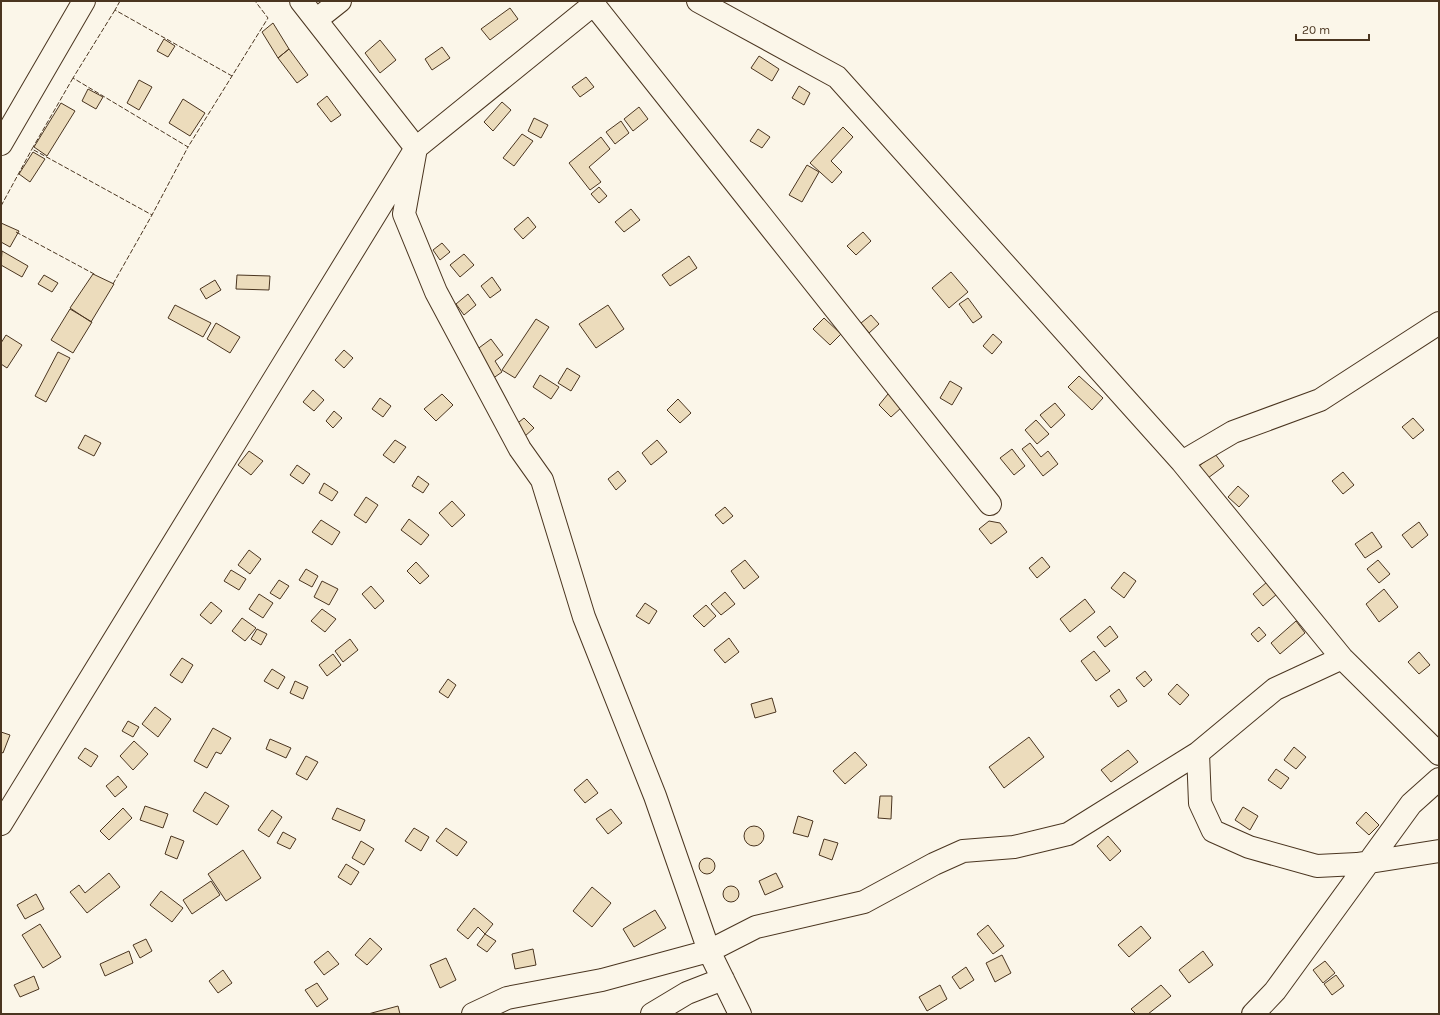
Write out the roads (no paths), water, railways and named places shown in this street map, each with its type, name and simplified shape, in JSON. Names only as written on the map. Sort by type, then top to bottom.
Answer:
[{"type":"street","points":[[1,144],[84,1]]},
{"type":"street","points":[[301,1],[416,148],[404,214],[436,292],[520,449],[542,480],[584,617],[655,796],[709,952],[740,1014]]},
{"type":"street","points":[[316,20],[340,1]]},
{"type":"street","points":[[698,1],[836,77],[1182,462],[1342,658],[1439,754]]},
{"type":"street","points":[[1,824],[416,148],[593,2],[990,504]]},
{"type":"street","points":[[1182,462],[1233,432],[1320,400],[1439,323]]},
{"type":"street","points":[[473,1014],[507,998],[602,980],[709,952],[756,927],[864,902],[934,864],[963,851],[1014,847],[1068,834],[1198,753],[1276,689],[1342,658]]},
{"type":"street","points":[[1198,753],[1200,803],[1213,831],[1249,847],[1317,866],[1367,862],[1439,851]]},
{"type":"street","points":[[1253,1014],[1274,991],[1367,862],[1411,804],[1439,779]]},
{"type":"street","points":[[652,1014],[687,993],[723,979]]}]
